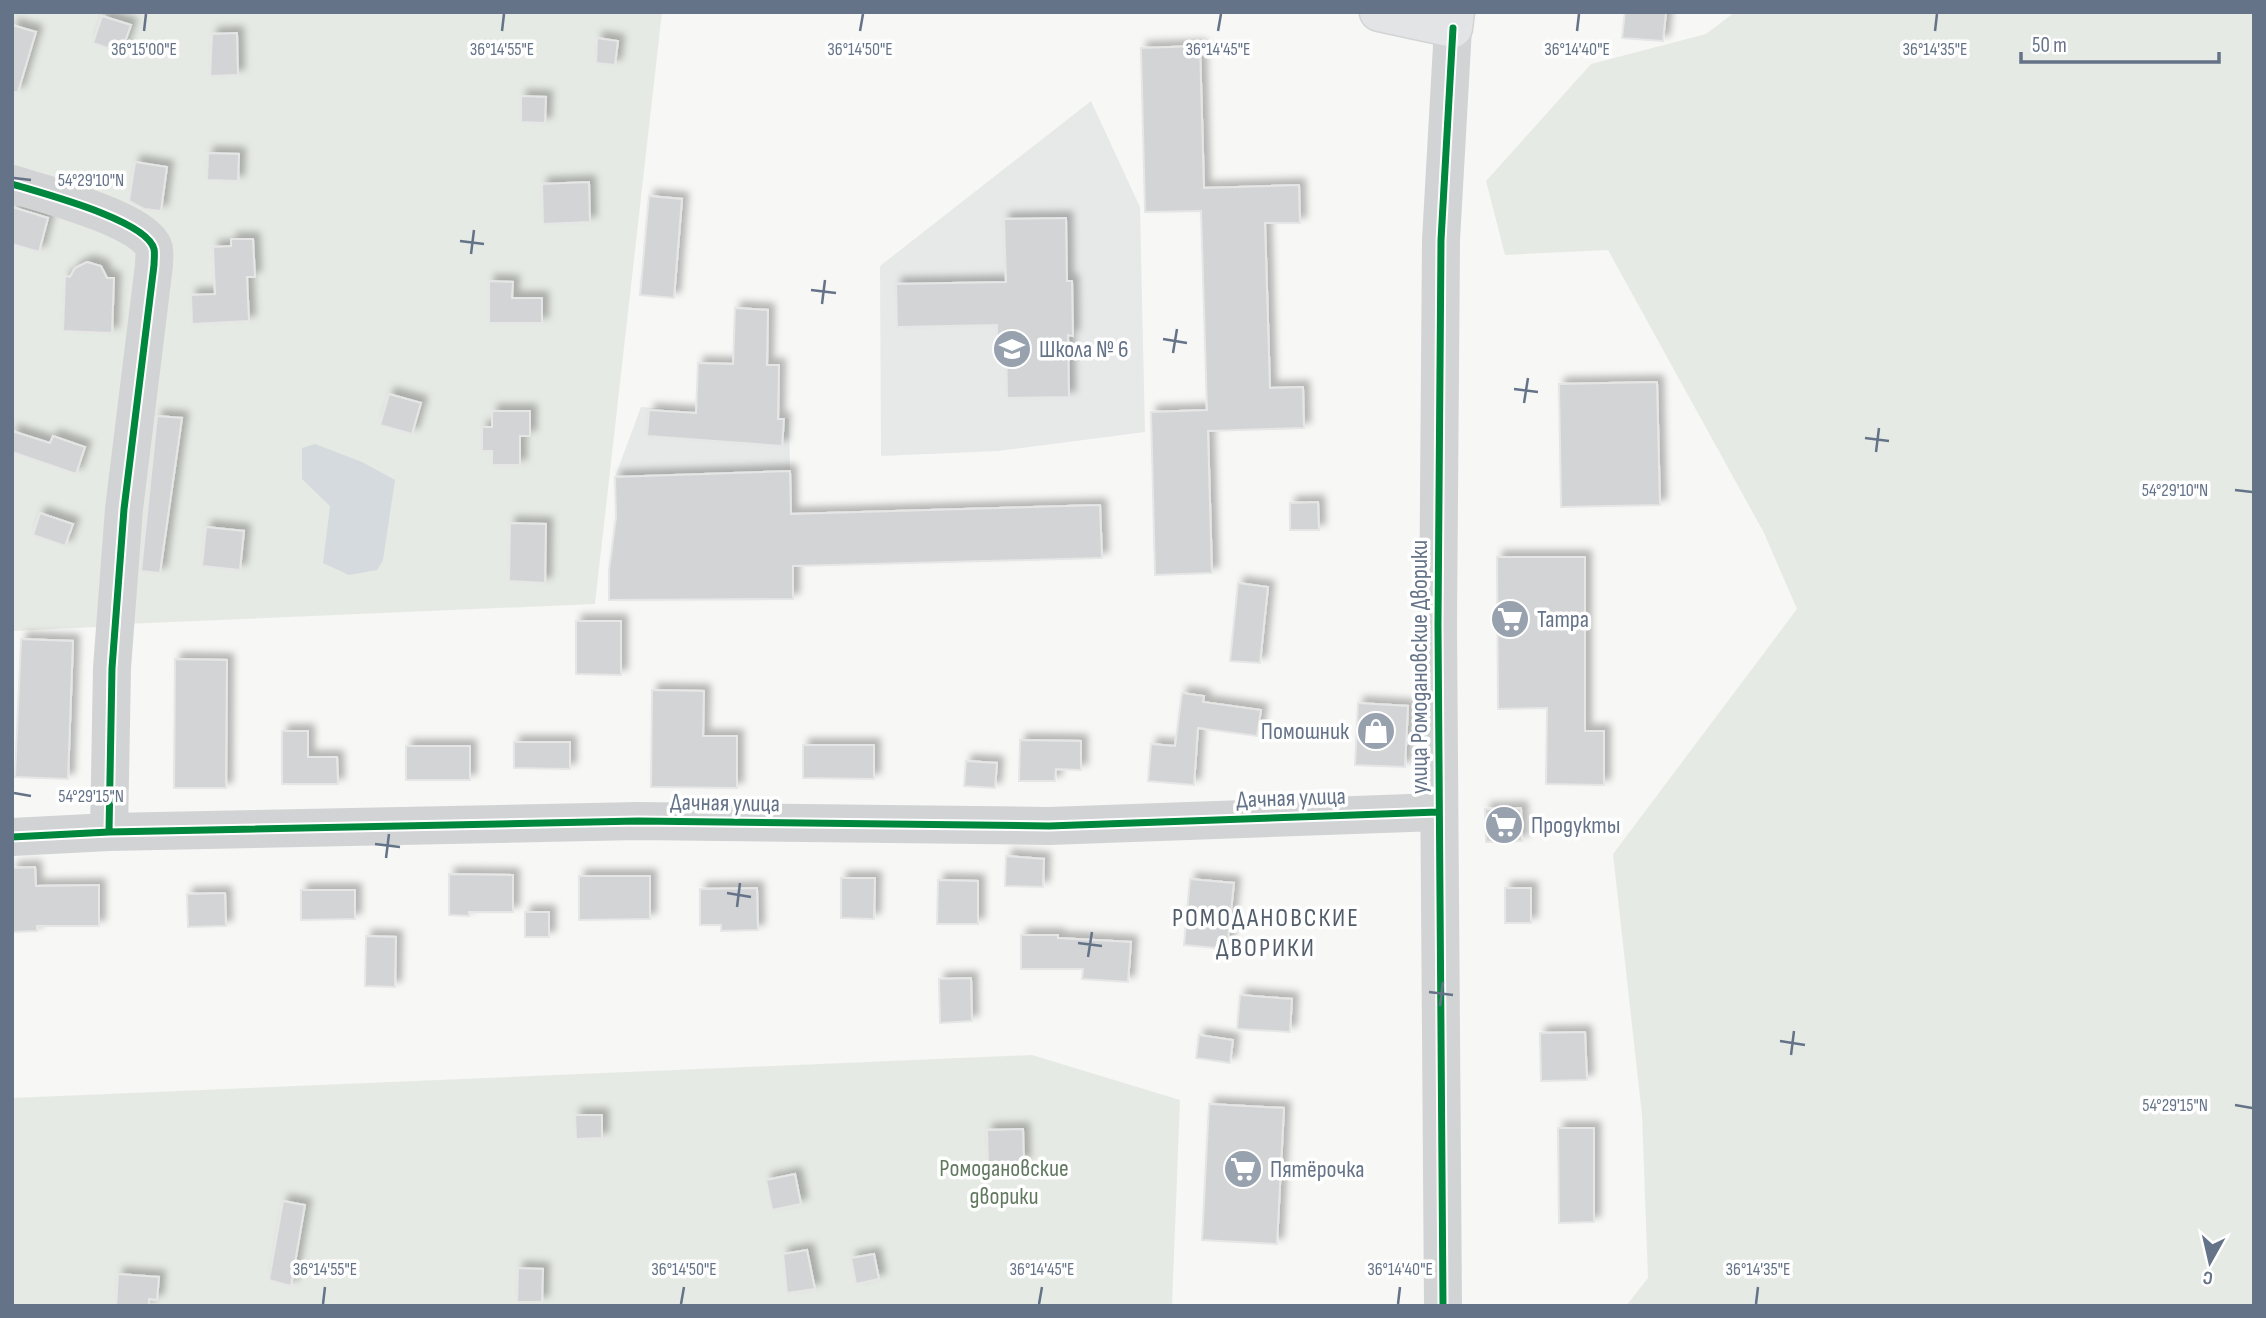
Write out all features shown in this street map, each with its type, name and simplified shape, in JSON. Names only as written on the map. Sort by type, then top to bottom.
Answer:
[{"type":"main road","points":[[1379,12],[1454,20]]},
{"type":"street","name":"улица Ромодановские Дворики","points":[[1443,1306],[1438,812],[1441,240],[1454,20]]},
{"type":"street","points":[[12,184],[117,219],[139,230],[154,247],[124,509],[114,641],[109,832]]},
{"type":"street","name":"Дачная улица","points":[[12,837],[109,832],[638,821],[1049,826],[1438,812]]},
{"type":"shaded area","name":"Школа № 6","points":[[1091,101],[1140,207],[1145,432],[998,451],[881,456],[880,266]]},
{"type":"shaded area","points":[[641,407],[789,419],[793,599],[609,600],[609,570],[616,517],[615,477]]},
{"type":"shaded area","points":[[315,444],[362,462],[395,480],[383,560],[377,570],[349,575],[323,563],[330,506],[302,479],[302,448]]},
{"type":"green space","points":[[12,12],[662,12],[595,604],[124,624],[158,296],[168,234],[120,207],[12,173]]},
{"type":"green space","points":[[1735,12],[2254,12],[2254,1306],[1626,1306],[1648,1278],[1642,1115],[1613,854],[1797,609],[1764,533],[1608,250],[1505,255],[1486,181],[1591,64],[1706,34]]},
{"type":"green space","points":[[12,197],[143,250],[97,627],[12,631]]},
{"type":"green space","name":"Ромодановские дворики","points":[[1032,1055],[1180,1100],[1172,1306],[12,1306],[12,1098]]},
{"type":"building","points":[[1625,12],[1666,12],[1663,41],[1622,38]]},
{"type":"building","points":[[102,16],[131,25],[121,53],[93,43]]},
{"type":"building","points":[[12,25],[36,32],[18,92],[12,92]]},
{"type":"building","points":[[237,33],[238,75],[210,76],[212,34]]},
{"type":"building","points":[[597,38],[618,41],[615,65],[596,63]]},
{"type":"building","points":[[1200,46],[1204,188],[1299,185],[1300,223],[1265,223],[1270,388],[1303,387],[1304,428],[1208,431],[1212,573],[1155,575],[1151,412],[1207,410],[1201,211],[1145,212],[1141,48]]},
{"type":"building","points":[[521,96],[546,97],[545,123],[521,122]]},
{"type":"building","points":[[208,153],[239,154],[238,181],[207,180]]},
{"type":"building","points":[[135,162],[167,167],[161,211],[144,209],[129,201]]},
{"type":"building","points":[[589,182],[590,222],[543,224],[542,184]]},
{"type":"building","points":[[649,196],[682,199],[674,298],[640,295]]},
{"type":"building","points":[[12,207],[48,218],[39,252],[12,244]]},
{"type":"building","points":[[1066,218],[1067,281],[1072,281],[1073,336],[1068,335],[1069,397],[1007,398],[1006,336],[997,337],[997,325],[897,327],[896,284],[1006,282],[1004,219]]},
{"type":"building","points":[[231,239],[253,239],[255,277],[247,277],[249,321],[192,324],[191,295],[215,294],[213,247],[231,246]]},
{"type":"building","points":[[87,262],[101,266],[107,278],[114,278],[112,333],[63,331],[65,276],[70,277],[75,268]]},
{"type":"building","points":[[489,281],[513,282],[512,298],[542,298],[542,323],[489,323]]},
{"type":"building","points":[[735,308],[768,310],[767,365],[779,365],[778,419],[784,419],[782,446],[647,436],[649,410],[696,413],[698,363],[733,364]]},
{"type":"building","points":[[1657,382],[1660,505],[1561,507],[1559,384]]},
{"type":"building","points":[[389,394],[421,403],[412,434],[380,425]]},
{"type":"building","points":[[492,411],[530,411],[530,436],[520,436],[520,465],[492,465],[492,451],[482,451],[482,427],[492,427]]},
{"type":"building","points":[[157,416],[182,418],[160,573],[141,571]]},
{"type":"building","points":[[12,431],[50,443],[53,436],[85,447],[76,474],[12,452]]},
{"type":"building","points":[[790,471],[791,514],[1100,505],[1102,558],[793,566],[793,599],[609,600],[609,570],[616,517],[615,477]]},
{"type":"building","points":[[1318,502],[1319,530],[1290,530],[1290,503]]},
{"type":"building","points":[[40,513],[73,524],[65,546],[33,535]]},
{"type":"building","points":[[510,523],[546,524],[545,583],[509,581]]},
{"type":"building","points":[[206,527],[244,531],[240,570],[202,566]]},
{"type":"building","points":[[1497,557],[1585,557],[1585,731],[1604,731],[1604,785],[1546,784],[1547,708],[1498,709]]},
{"type":"building","points":[[1238,583],[1268,587],[1260,663],[1230,661]]},
{"type":"building","points":[[576,621],[621,621],[621,675],[576,674]]},
{"type":"building","points":[[21,639],[73,641],[68,779],[15,777]]},
{"type":"building","points":[[175,659],[227,660],[226,788],[174,788]]},
{"type":"building","points":[[652,690],[704,691],[703,736],[737,736],[737,788],[651,787]]},
{"type":"building","points":[[1182,693],[1204,696],[1203,702],[1261,710],[1257,736],[1198,728],[1194,785],[1148,781],[1151,744],[1175,746]]},
{"type":"building","points":[[1358,703],[1408,706],[1405,767],[1355,765]]},
{"type":"building","points":[[282,731],[308,731],[308,757],[337,757],[338,784],[282,784]]},
{"type":"building","points":[[1020,740],[1081,741],[1081,770],[1056,769],[1055,781],[1019,781]]},
{"type":"building","points":[[514,742],[570,742],[570,769],[514,768]]},
{"type":"building","points":[[803,745],[874,745],[874,779],[803,778]]},
{"type":"building","points":[[406,746],[470,746],[470,780],[406,780]]},
{"type":"building","points":[[966,761],[997,763],[995,788],[964,786]]},
{"type":"building","name":"Продукты","points":[[1521,808],[1522,841],[1486,842],[1485,809]]},
{"type":"building","points":[[1006,856],[1044,859],[1043,887],[1005,886]]},
{"type":"building","points":[[35,867],[36,886],[99,885],[99,926],[37,926],[37,931],[13,932],[12,868]]},
{"type":"building","points":[[449,874],[513,875],[513,912],[449,915]]},
{"type":"building","points":[[579,876],[650,876],[650,919],[579,920]]},
{"type":"building","points":[[841,878],[875,878],[874,919],[841,918]]},
{"type":"building","points":[[1190,879],[1234,883],[1227,949],[1184,945]]},
{"type":"building","points":[[938,880],[978,881],[978,924],[937,924]]},
{"type":"building","points":[[757,888],[758,930],[721,931],[721,925],[700,925],[700,889]]},
{"type":"building","points":[[1505,888],[1531,888],[1531,923],[1505,923]]},
{"type":"building","points":[[301,890],[355,890],[355,919],[301,920]]},
{"type":"building","points":[[225,893],[226,926],[188,927],[187,894]]},
{"type":"building","points":[[525,912],[549,912],[549,937],[525,937]]},
{"type":"building","points":[[1021,935],[1058,935],[1058,938],[1131,942],[1128,982],[1082,979],[1083,969],[1021,969]]},
{"type":"building","points":[[366,936],[396,937],[395,987],[365,986]]},
{"type":"building","points":[[971,978],[972,1021],[940,1023],[939,979]]},
{"type":"building","points":[[1240,995],[1292,999],[1290,1032],[1237,1029]]},
{"type":"building","points":[[1585,1032],[1587,1080],[1541,1081],[1540,1033]]},
{"type":"building","points":[[1199,1035],[1233,1040],[1230,1063],[1196,1058]]},
{"type":"building","name":"Пятёрочка","points":[[1209,1104],[1284,1108],[1277,1244],[1202,1240]]},
{"type":"building","points":[[575,1115],[602,1115],[602,1138],[576,1139]]},
{"type":"building","points":[[1558,1128],[1594,1128],[1594,1222],[1559,1223]]},
{"type":"building","points":[[1023,1129],[1024,1163],[988,1164],[987,1130]]},
{"type":"building","points":[[795,1174],[801,1204],[772,1210],[766,1180]]},
{"type":"building","points":[[283,1201],[305,1205],[291,1286],[269,1280]]},
{"type":"building","points":[[807,1250],[815,1289],[787,1293],[783,1254]]},
{"type":"building","points":[[874,1254],[879,1279],[856,1284],[851,1258]]},
{"type":"building","points":[[518,1268],[543,1269],[542,1302],[517,1302]]},
{"type":"building","points":[[118,1274],[159,1277],[157,1300],[149,1299],[149,1306],[116,1306]]},
{"type":"cycle path","points":[[1443,1306],[1438,625],[1441,240],[1453,28]]},
{"type":"cycle path","points":[[12,184],[114,218],[147,238],[154,249],[124,509],[112,668],[109,832]]},
{"type":"cycle path","points":[[12,837],[109,832],[638,821],[1049,826],[1438,812]]},
{"type":"place","name":"Школа № 6","points":[[1012,349]]},
{"type":"place","name":"Татра","points":[[1510,619]]},
{"type":"place","name":"Помошник","points":[[1376,731]]},
{"type":"place","name":"Продукты","points":[[1504,825]]},
{"type":"place","name":"Пятёрочка","points":[[1243,1169]]},
{"type":"district","name":"РОМОДАНОВСКИЕ ДВОРИКИ","points":[[1266,933]]}]
